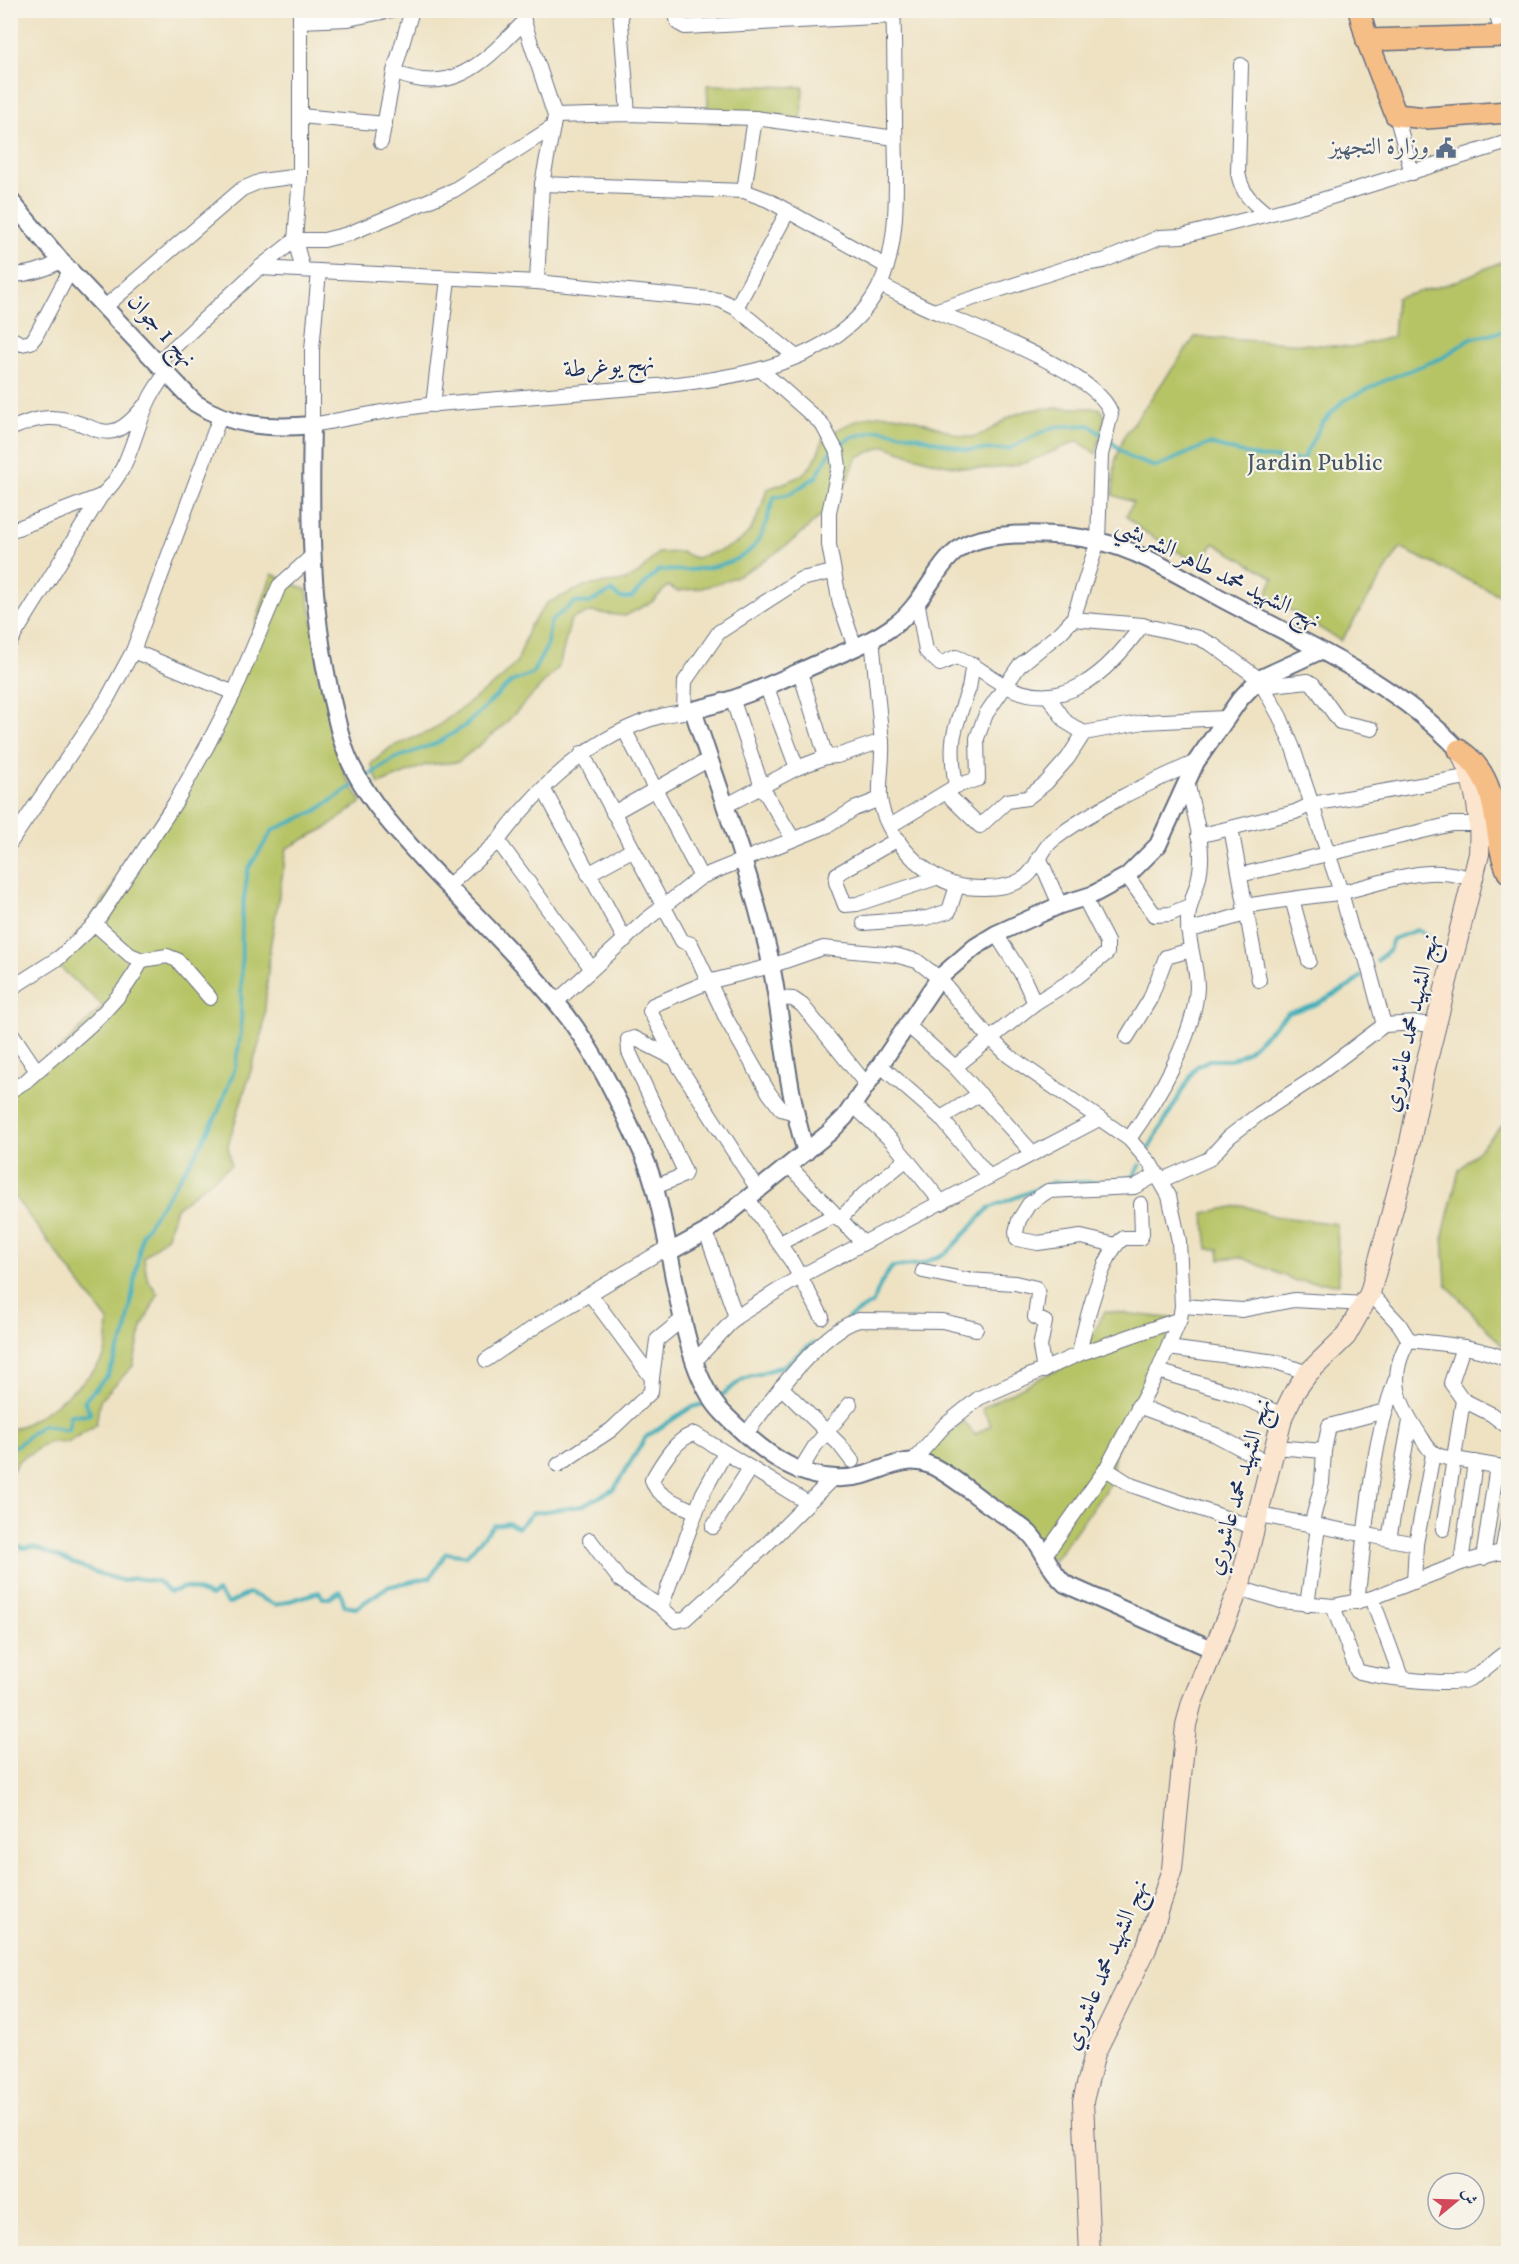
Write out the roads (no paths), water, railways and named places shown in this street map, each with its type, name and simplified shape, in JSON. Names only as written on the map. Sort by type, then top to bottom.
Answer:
[{"type":"main road","points":[[1359,10],[1367,40],[1396,115],[1426,118],[1509,112]]},
{"type":"main road","points":[[1367,40],[1505,36]]},
{"type":"main road","points":[[1459,750],[1477,765],[1487,786],[1497,815],[1509,872]]},
{"type":"main road","name":"نهج الشهيد محمد عاشوري","points":[[1090,2253],[1083,2101],[1095,2053],[1146,1949],[1167,1892],[1172,1869],[1186,1725],[1192,1702],[1239,1588],[1283,1415],[1295,1391],[1308,1373],[1346,1336],[1368,1298],[1407,1157],[1425,1068],[1474,880],[1481,824],[1472,776],[1459,750]]},
{"type":"street","points":[[303,270],[296,240],[300,176],[300,16],[348,19],[392,10]]},
{"type":"street","points":[[381,142],[394,72],[412,10]]},
{"type":"street","points":[[620,10],[628,114]]},
{"type":"street","points":[[675,10],[678,23],[685,27],[893,13]]},
{"type":"street","points":[[1496,10],[1505,36]]},
{"type":"street","name":"نهج يوغرطة","points":[[312,425],[433,405],[706,381],[761,370],[826,341],[850,323],[867,306],[880,285],[886,266],[893,222],[895,138],[893,13]]},
{"type":"street","points":[[394,72],[427,83],[471,70],[483,62],[524,16]]},
{"type":"street","points":[[524,16],[554,122],[542,184],[537,282]]},
{"type":"street","points":[[1241,65],[1238,173],[1241,189],[1247,198],[1267,214]]},
{"type":"street","points":[[10,642],[101,496],[113,486],[123,471],[161,369],[259,268],[296,240],[324,240],[348,234],[454,190],[554,122],[628,114],[755,118],[895,138]]},
{"type":"street","points":[[1396,115],[1412,173]]},
{"type":"street","points":[[301,116],[385,124]]},
{"type":"street","points":[[744,191],[755,118]]},
{"type":"street","points":[[934,311],[1072,266],[1102,261],[1160,237],[1182,236],[1267,214],[1412,173],[1509,142]]},
{"type":"street","points":[[106,306],[242,189],[261,181],[300,176]]},
{"type":"street","points":[[542,184],[744,191],[788,211],[886,266]]},
{"type":"street","name":"نهج 1 جوان","points":[[10,200],[66,265],[195,403],[220,417],[251,425],[282,428],[312,425]]},
{"type":"street","points":[[736,308],[788,211]]},
{"type":"street","points":[[10,275],[66,265]]},
{"type":"street","points":[[10,338],[22,344],[31,342],[35,337],[66,265]]},
{"type":"street","points":[[259,268],[537,282],[720,300],[736,308],[795,356]]},
{"type":"street","points":[[319,271],[312,350],[311,556],[321,650],[341,738],[354,770],[367,792],[402,837],[556,1002],[587,1043],[645,1159],[655,1187],[671,1249],[694,1362],[706,1391],[721,1412],[746,1434],[799,1472],[832,1479],[866,1474],[888,1466],[913,1461],[928,1464],[1027,1531],[1045,1555],[1055,1575],[1065,1584],[1212,1649]]},
{"type":"street","points":[[433,405],[448,279]]},
{"type":"street","points":[[880,285],[934,311],[968,322],[1062,369],[1102,397],[1109,406],[1110,424],[1101,455],[1098,541],[1073,619],[1061,632],[1027,658],[1004,686],[986,714],[977,738],[978,779],[951,789],[890,826]]},
{"type":"street","points":[[761,370],[822,424],[837,452],[839,467],[829,512],[833,572],[840,604],[855,647]]},
{"type":"street","points":[[10,429],[51,418],[113,432],[125,426],[150,398]]},
{"type":"street","points":[[10,843],[106,701],[133,651],[220,417]]},
{"type":"street","points":[[10,531],[101,496]]},
{"type":"street","name":"نهج الشهيد محمد طاهر الشريشي","points":[[689,711],[733,701],[767,688],[896,625],[918,605],[956,551],[981,539],[1034,535],[1098,541],[1156,565],[1320,651],[1402,699],[1459,750]]},
{"type":"street","points":[[10,989],[60,957],[95,924],[175,803],[234,693],[279,586],[311,556]]},
{"type":"street","points":[[806,1152],[795,1113],[771,966],[727,805],[689,711],[685,681],[724,628],[801,579],[833,572]]},
{"type":"street","points":[[918,605],[924,642],[929,656],[939,664],[956,657],[974,665],[1004,686],[1048,696],[1072,690],[1102,672],[1121,654],[1142,625]]},
{"type":"street","points":[[1073,619],[1142,625],[1199,638],[1261,683],[1280,717],[1312,804],[1352,932],[1366,958],[1384,1025]]},
{"type":"street","points":[[873,638],[882,741],[880,799],[890,826],[898,839],[922,869],[936,878],[957,886],[977,888],[1014,883],[1027,877],[1050,842],[1071,826],[1196,762]]},
{"type":"street","points":[[133,651],[234,693]]},
{"type":"street","points":[[486,1360],[591,1294],[705,1232],[830,1132],[853,1105],[939,978],[975,947],[996,934],[1127,876],[1158,845],[1196,762],[1225,718],[1261,683],[1320,651]]},
{"type":"street","points":[[1302,661],[1308,681]]},
{"type":"street","points":[[974,665],[970,674],[970,685],[953,731],[951,789],[980,826],[1007,801],[1027,798],[1046,783],[1068,758],[1084,733]]},
{"type":"street","points":[[800,672],[826,757]]},
{"type":"street","points":[[1261,683],[1308,681],[1313,684],[1340,722],[1372,729]]},
{"type":"street","points":[[767,688],[797,768]]},
{"type":"street","points":[[1048,696],[1066,723],[1084,733],[1144,722],[1225,718]]},
{"type":"street","points":[[733,701],[762,787],[793,839]]},
{"type":"street","points":[[448,886],[498,841],[544,790],[582,753],[625,730],[659,716],[689,711]]},
{"type":"street","points":[[625,730],[701,877]]},
{"type":"street","points":[[727,805],[797,768],[882,741]]},
{"type":"street","points":[[582,753],[632,850],[684,943],[691,944],[708,982],[769,1093],[781,1109],[795,1113]]},
{"type":"street","points":[[613,813],[710,759]]},
{"type":"street","points":[[1198,836],[1295,812],[1312,804],[1472,776]]},
{"type":"street","points":[[1129,1139],[1162,1086],[1191,1017],[1197,985],[1188,931],[1189,906],[1201,870],[1198,836],[1187,781]]},
{"type":"street","points":[[544,790],[625,940]]},
{"type":"street","points":[[556,1002],[663,906],[701,877],[828,825],[854,809],[880,799]]},
{"type":"street","points":[[1240,875],[1452,824],[1481,824]]},
{"type":"street","points":[[1231,828],[1244,910],[1259,980]]},
{"type":"street","points":[[898,839],[837,874],[836,882],[845,905],[936,878]]},
{"type":"street","points":[[498,841],[592,969]]},
{"type":"street","points":[[588,874],[632,850]]},
{"type":"street","points":[[1039,857],[1060,905]]},
{"type":"street","points":[[1188,931],[1244,910],[1292,899],[1341,892],[1402,876],[1436,871],[1456,873],[1474,880]]},
{"type":"street","points":[[1127,876],[1155,915],[1170,914],[1189,906]]},
{"type":"street","points":[[864,923],[927,918],[949,911],[957,886]]},
{"type":"street","points":[[955,1066],[1035,1003],[1077,977],[1107,952],[1107,942],[1084,897]]},
{"type":"street","points":[[1292,899],[1309,961]]},
{"type":"street","points":[[95,924],[130,955],[142,960],[172,957],[210,998]]},
{"type":"street","points":[[996,934],[1021,973],[1035,1003]]},
{"type":"street","points":[[822,1317],[801,1276],[674,1058],[650,1008],[663,1000],[708,982],[833,947],[895,955],[917,961],[939,978],[990,1039],[1044,1083],[1129,1139],[1160,1177],[1169,1196],[1179,1240],[1181,1312],[1158,1371],[1106,1468],[1045,1555]]},
{"type":"street","points":[[1127,1037],[1150,999],[1167,957],[1191,950]]},
{"type":"street","points":[[10,1091],[37,1071],[106,1009],[133,980],[142,960]]},
{"type":"street","points":[[777,998],[793,999],[802,1005],[866,1084]]},
{"type":"street","points":[[1116,1245],[1071,1237],[1028,1243],[1017,1239],[1016,1232],[1029,1204],[1048,1191],[1134,1187],[1209,1158],[1229,1137],[1259,1114],[1311,1080],[1384,1025],[1418,1023],[1437,1026]]},
{"type":"street","points":[[906,1024],[955,1066],[1032,1152]]},
{"type":"street","points":[[10,1031],[37,1071]]},
{"type":"street","points":[[655,1187],[684,1175],[685,1172],[629,1052],[628,1040],[634,1038],[674,1058]]},
{"type":"street","points":[[880,1065],[941,1118],[989,1177]]},
{"type":"street","points":[[941,1118],[980,1094]]},
{"type":"street","points":[[853,1105],[892,1141],[942,1203]]},
{"type":"street","points":[[694,1362],[736,1317],[801,1276],[942,1203],[1032,1152],[1099,1119]]},
{"type":"street","points":[[780,1243],[837,1218],[907,1159]]},
{"type":"street","points":[[789,1166],[863,1243]]},
{"type":"street","points":[[1079,1354],[1095,1293],[1116,1245],[1124,1238],[1141,1236],[1141,1204]]},
{"type":"street","points":[[705,1232],[736,1317]]},
{"type":"street","points":[[923,1271],[968,1280],[1015,1283],[1036,1288],[1038,1293],[1035,1317],[1045,1322],[1040,1347],[1044,1371]]},
{"type":"street","points":[[591,1294],[652,1378]]},
{"type":"street","points":[[913,1461],[961,1410],[979,1398],[1181,1312],[1242,1310],[1294,1300],[1368,1298],[1399,1324],[1409,1340]]},
{"type":"street","points":[[558,1465],[630,1414],[651,1392],[657,1340],[684,1318]]},
{"type":"street","points":[[746,1434],[781,1387],[834,1332],[851,1323],[942,1321],[976,1329]]},
{"type":"street","points":[[1409,1340],[1490,1352],[1509,1360]]},
{"type":"street","points":[[1357,1602],[1385,1411],[1397,1376],[1400,1356],[1409,1340]]},
{"type":"street","points":[[1463,1347],[1451,1383],[1463,1400],[1491,1414],[1509,1427]]},
{"type":"street","points":[[1168,1348],[1276,1362],[1308,1373]]},
{"type":"street","points":[[1158,1371],[1237,1395],[1283,1415]]},
{"type":"street","points":[[1397,1376],[1398,1397],[1410,1421],[1433,1454],[1503,1467],[1483,1558]]},
{"type":"street","points":[[781,1387],[852,1461]]},
{"type":"street","points":[[1443,1529],[1456,1459],[1463,1400]]},
{"type":"street","points":[[799,1472],[826,1432],[850,1404]]},
{"type":"street","points":[[1138,1407],[1272,1455],[1324,1451]]},
{"type":"street","points":[[1307,1605],[1324,1451],[1329,1426],[1385,1411]]},
{"type":"street","points":[[1389,1539],[1410,1421]]},
{"type":"street","points":[[696,1512],[656,1489],[652,1480],[676,1446],[689,1434],[695,1434],[808,1503]]},
{"type":"street","points":[[661,1607],[703,1493],[725,1452]]},
{"type":"street","points":[[1414,1582],[1416,1544],[1433,1454]]},
{"type":"street","points":[[1461,1563],[1475,1462]]},
{"type":"street","points":[[713,1527],[750,1468]]},
{"type":"street","points":[[1106,1468],[1131,1485],[1257,1522],[1315,1526],[1366,1537],[1416,1544]]},
{"type":"street","points":[[590,1540],[620,1580],[661,1607],[676,1621],[685,1619],[832,1479]]},
{"type":"street","points":[[1239,1588],[1281,1601],[1307,1605],[1333,1606],[1357,1602],[1461,1563],[1505,1551],[1509,1520]]},
{"type":"street","points":[[1372,1598],[1401,1677]]},
{"type":"street","points":[[1333,1606],[1356,1671],[1378,1677],[1401,1677],[1451,1683],[1467,1680],[1509,1651]]},
{"type":"waterway","points":[[1108,439],[1130,458],[1156,467],[1209,444],[1258,457],[1302,460],[1322,423],[1343,401],[1390,378],[1442,358],[1470,339],[1506,331],[1508,327]]},
{"type":"waterway","points":[[365,778],[394,759],[437,743],[465,726],[511,682],[532,674],[546,648],[551,621],[575,602],[589,603],[612,591],[620,598],[631,598],[659,570],[713,567],[739,558],[758,541],[774,497],[790,494],[816,477],[832,449],[852,437],[880,430],[916,436],[967,450],[1008,449],[1053,427],[1090,425],[1102,435]]},
{"type":"waterway","points":[[10,1449],[42,1425],[68,1430],[70,1415],[91,1414],[84,1401],[108,1375],[126,1333],[142,1234],[196,1153],[218,1112],[235,1068],[241,1032],[242,914],[248,869],[273,830],[316,811],[356,784]]},
{"type":"waterway","points":[[1377,961],[1389,950],[1393,939],[1417,930],[1432,938]]},
{"type":"waterway","points":[[1149,1148],[1196,1067],[1209,1060],[1231,1060],[1248,1051],[1288,1013],[1315,1005],[1350,986],[1361,976]]},
{"type":"waterway","points":[[1116,1182],[1134,1177],[1140,1165]]},
{"type":"waterway","points":[[848,1318],[873,1303],[881,1283],[892,1267],[922,1264],[948,1252],[989,1208],[1054,1182],[1105,1182]]},
{"type":"waterway","points":[[722,1395],[743,1379],[783,1366],[813,1343]]},
{"type":"waterway","points":[[10,1544],[24,1548],[34,1547],[97,1573],[123,1581],[134,1578],[157,1581],[170,1592],[186,1587],[211,1596],[217,1592],[228,1604],[249,1593],[276,1605],[319,1592],[323,1598],[330,1598],[340,1591],[345,1606],[356,1608],[387,1587],[431,1577],[446,1553],[466,1556],[494,1525],[508,1523],[518,1528],[532,1513],[582,1506],[614,1489],[646,1437],[690,1408],[703,1404]]},
{"type":"place","name":"وزارة التجهيز","points":[[1446,148]]},
{"type":"park label","name":"Jardin Public","points":[[1315,464]]}]
